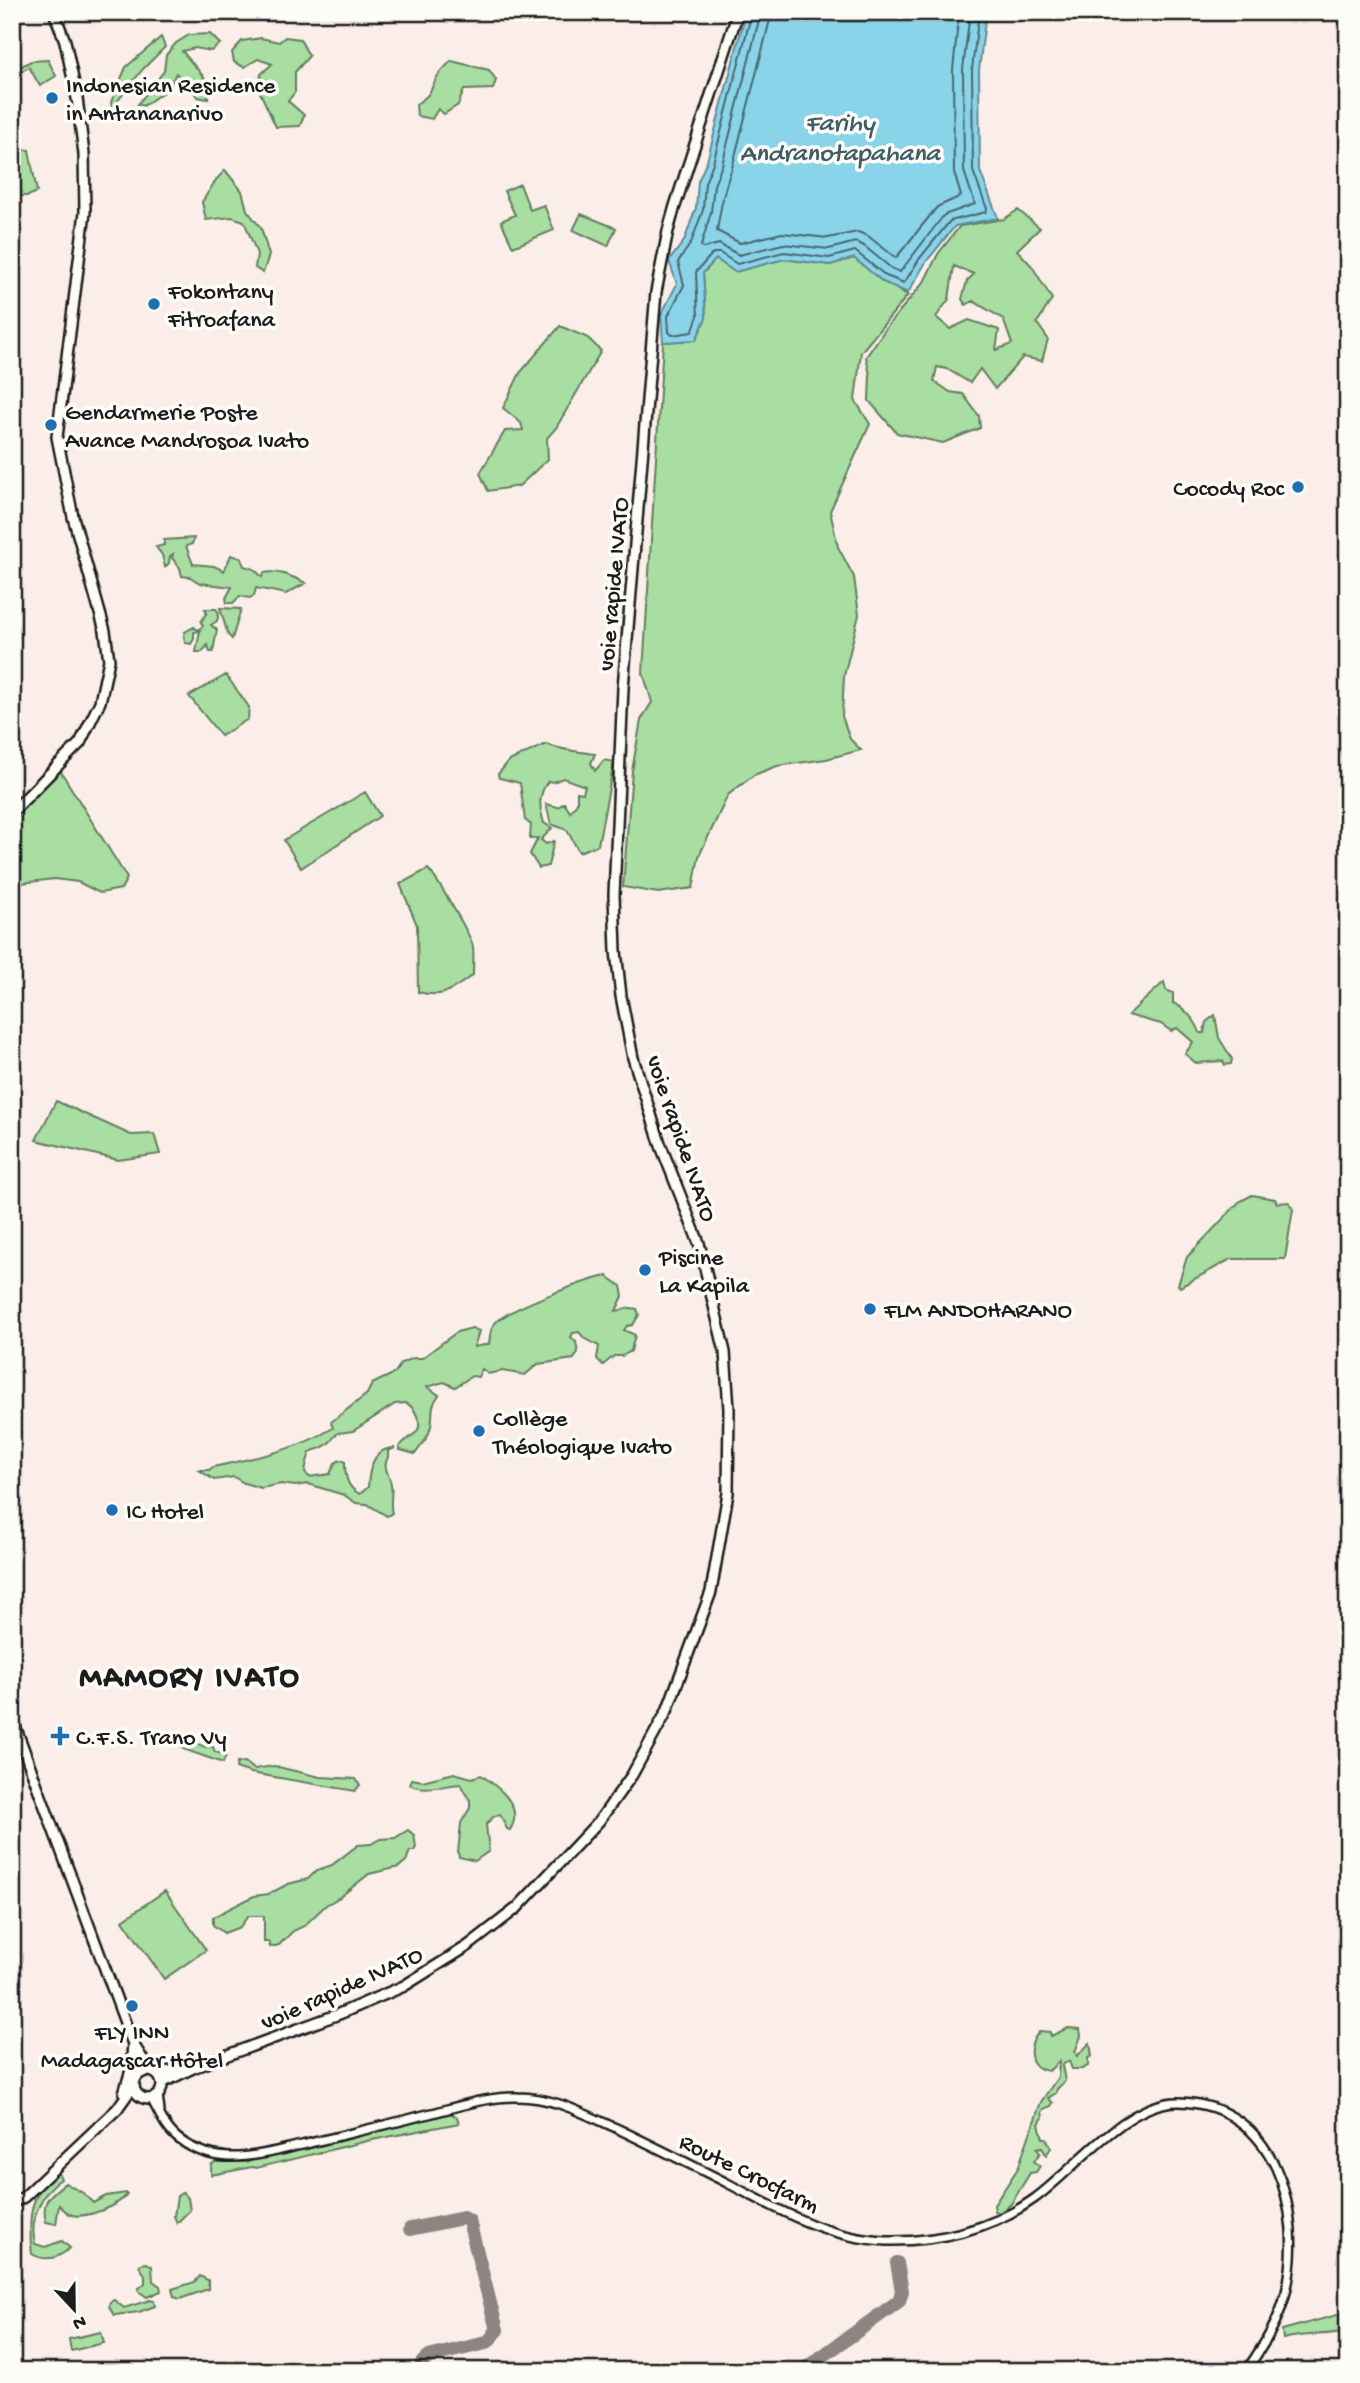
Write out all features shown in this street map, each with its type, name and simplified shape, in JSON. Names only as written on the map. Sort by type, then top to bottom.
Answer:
[{"type":"main road","points":[[12,812],[80,743],[100,702],[108,660],[105,631],[73,517],[57,437],[85,212],[84,154],[77,98],[65,41],[54,12]]},
{"type":"main road","name":"voie rapide IVATO","points":[[195,2067],[328,2019],[404,1986],[468,1947],[525,1901],[599,1821],[632,1775],[667,1711],[711,1592],[728,1493],[730,1409],[725,1352],[699,1243],[662,1146],[633,1058],[617,972],[614,895],[623,688],[656,292],[671,218],[738,12]]},
{"type":"main road","points":[[12,1718],[132,2044],[135,2082],[140,2096]]},
{"type":"main road","points":[[132,2044],[162,2084]]},
{"type":"main road","points":[[117,2108],[131,2070],[132,2044]]},
{"type":"main road","points":[[12,2203],[24,2197],[117,2108],[139,2074],[195,2067]]},
{"type":"main road","points":[[117,2108],[140,2096],[154,2096],[162,2084],[195,2067]]},
{"type":"street","name":"Route Crocfarm","points":[[154,2096],[162,2119],[182,2141],[209,2153],[231,2157],[283,2149],[473,2102],[516,2097],[546,2099],[670,2154],[803,2222],[851,2236],[886,2241],[937,2239],[1001,2219],[1033,2200],[1126,2121],[1173,2102],[1200,2103],[1244,2123],[1259,2139],[1273,2161],[1286,2201],[1292,2238],[1291,2268],[1285,2296],[1265,2344],[1246,2371]]},
{"type":"green space","points":[[210,34],[220,44],[211,51],[195,48],[182,51],[209,83],[208,99],[198,97],[176,73],[169,88],[143,106],[138,104],[164,71],[166,55],[176,43],[189,35]]},
{"type":"green space","points":[[161,37],[165,47],[143,69],[112,108],[111,102],[126,67]]},
{"type":"green space","points":[[285,37],[300,39],[309,56],[295,72],[295,92],[288,101],[304,115],[300,126],[276,127],[259,90],[261,74],[272,64],[258,59],[244,67],[234,62],[232,52],[242,41],[261,38],[279,42]]},
{"type":"green space","points":[[48,60],[56,76],[40,86],[29,67],[12,77],[12,71],[31,61]]},
{"type":"green space","points":[[451,61],[489,70],[496,80],[493,89],[464,90],[458,105],[444,114],[438,109],[432,119],[417,116],[416,104],[428,94]]},
{"type":"green space","points":[[12,148],[29,150],[37,192],[28,196],[12,196]]},
{"type":"green space","points":[[225,170],[242,191],[247,210],[261,228],[269,255],[263,273],[255,268],[257,254],[244,221],[232,217],[206,220],[202,202]]},
{"type":"green space","points":[[520,184],[530,210],[544,205],[554,230],[513,247],[501,221],[515,215],[504,191]]},
{"type":"green space","points":[[1018,210],[1040,228],[1017,250],[1032,266],[1052,299],[1037,323],[1048,339],[1042,361],[1023,357],[995,389],[980,369],[970,383],[947,369],[937,367],[934,381],[950,392],[963,394],[979,416],[980,428],[943,443],[897,433],[869,401],[870,375],[866,357],[888,325],[924,282],[938,254],[960,226],[1004,219]],"holes":[[[954,266],[974,274],[967,281],[962,299],[966,305],[973,301],[1003,319],[1012,344],[996,350],[999,330],[969,320],[950,329],[936,317],[949,299]]]},
{"type":"green space","points":[[581,214],[616,228],[608,246],[573,230]]},
{"type":"green space","points":[[854,258],[883,282],[908,295],[861,352],[855,400],[870,424],[830,511],[838,547],[854,577],[859,615],[844,676],[842,716],[850,739],[861,750],[826,759],[777,766],[754,775],[728,795],[699,856],[693,888],[658,893],[623,887],[632,771],[641,720],[652,702],[643,673],[663,342],[696,340],[706,317],[703,273],[716,259],[735,272],[784,259],[830,265]]},
{"type":"green space","points":[[560,326],[588,338],[601,351],[556,428],[547,438],[548,459],[519,486],[488,491],[480,473],[505,431],[523,430],[521,423],[503,408],[520,373]]},
{"type":"green space","points":[[194,538],[192,544],[186,546],[193,564],[214,566],[224,571],[231,555],[241,558],[244,566],[254,569],[262,577],[264,573],[275,572],[306,583],[286,594],[256,588],[254,596],[240,596],[233,603],[227,603],[226,598],[232,587],[200,583],[182,576],[180,568],[172,558],[173,554],[165,567],[162,555],[156,547],[164,545],[164,540]]},
{"type":"green space","points":[[220,608],[241,609],[232,639],[228,635]]},
{"type":"green space","points":[[205,609],[216,609],[219,613],[217,621],[211,625],[217,630],[213,652],[210,652],[208,645],[202,652],[196,652],[200,631],[194,632],[191,644],[185,643],[184,636],[185,632],[194,627],[198,630],[203,626],[201,622],[207,612]]},
{"type":"green space","points":[[226,675],[249,707],[248,719],[221,736],[189,696]]},
{"type":"green space","points":[[546,744],[595,754],[591,763],[595,771],[604,760],[614,762],[598,845],[579,852],[567,830],[551,824],[546,804],[558,807],[564,803],[570,812],[577,803],[577,792],[583,793],[585,786],[563,778],[548,781],[542,791],[540,806],[544,823],[552,828],[541,840],[546,844],[554,841],[548,866],[539,868],[530,854],[538,838],[530,839],[531,825],[525,820],[520,783],[499,778],[498,774],[509,761]]},
{"type":"green space","points":[[58,767],[127,878],[121,889],[100,893],[78,882],[54,879],[14,884],[12,812]]},
{"type":"green space","points":[[365,792],[380,816],[301,868],[284,840]]},
{"type":"green space","points":[[428,869],[460,920],[473,950],[473,975],[441,994],[418,992],[417,925],[400,884]]},
{"type":"green space","points":[[1164,982],[1166,990],[1173,993],[1173,1003],[1190,1015],[1200,1033],[1204,1033],[1206,1022],[1215,1015],[1219,1038],[1232,1059],[1231,1064],[1225,1065],[1223,1061],[1196,1063],[1185,1054],[1193,1042],[1177,1028],[1171,1031],[1161,1024],[1128,1015]]},
{"type":"green space","points":[[56,1101],[131,1135],[154,1134],[160,1154],[118,1160],[36,1140]]},
{"type":"green space","points":[[1252,1195],[1275,1199],[1277,1203],[1289,1202],[1293,1209],[1285,1259],[1231,1259],[1180,1287],[1178,1285],[1187,1257],[1239,1202]]},
{"type":"green space","points":[[607,1276],[621,1286],[623,1296],[616,1311],[637,1309],[639,1315],[633,1325],[624,1330],[635,1335],[631,1351],[622,1356],[614,1356],[603,1365],[597,1359],[599,1346],[585,1339],[579,1332],[573,1333],[571,1337],[576,1342],[578,1352],[574,1359],[538,1364],[525,1375],[502,1371],[488,1374],[482,1369],[478,1377],[472,1376],[455,1387],[444,1382],[427,1387],[439,1395],[434,1404],[429,1433],[415,1454],[400,1450],[399,1447],[419,1427],[415,1412],[406,1403],[395,1404],[353,1431],[338,1433],[324,1447],[311,1452],[305,1472],[309,1477],[330,1474],[335,1463],[345,1461],[349,1484],[360,1494],[368,1487],[371,1467],[377,1456],[388,1449],[395,1448],[388,1451],[386,1464],[392,1513],[387,1516],[367,1504],[356,1503],[344,1495],[308,1484],[281,1484],[261,1488],[234,1477],[214,1480],[199,1470],[209,1470],[275,1452],[319,1436],[333,1428],[331,1422],[367,1394],[372,1384],[395,1373],[401,1363],[422,1358],[457,1332],[472,1328],[479,1331],[474,1347],[489,1344],[495,1323],[515,1310],[548,1295]]},
{"type":"green space","points":[[183,1739],[213,1747],[215,1752],[226,1755],[223,1763],[183,1749],[179,1743]]},
{"type":"green space","points":[[245,1762],[254,1769],[274,1766],[320,1777],[356,1779],[360,1785],[355,1791],[236,1768],[237,1763]]},
{"type":"green space","points":[[454,1773],[472,1778],[481,1775],[507,1798],[514,1813],[510,1830],[500,1814],[486,1825],[489,1851],[475,1861],[459,1857],[458,1853],[461,1823],[470,1808],[470,1800],[461,1784],[427,1788],[410,1784],[412,1779],[422,1781]]},
{"type":"green space","points":[[408,1830],[414,1835],[416,1847],[414,1851],[410,1851],[406,1861],[399,1867],[369,1874],[326,1905],[304,1926],[293,1931],[279,1945],[270,1947],[269,1942],[264,1942],[264,1916],[248,1916],[240,1927],[224,1933],[213,1925],[213,1917],[254,1896],[269,1894],[288,1884],[308,1879],[317,1870],[332,1865],[358,1845],[395,1838]]},
{"type":"green space","points":[[165,1891],[206,1950],[164,1979],[123,1920]]},
{"type":"green space","points":[[1068,2028],[1080,2029],[1081,2036],[1075,2052],[1077,2056],[1090,2043],[1092,2056],[1088,2058],[1088,2066],[1082,2069],[1072,2069],[1069,2061],[1062,2065],[1065,2081],[1056,2093],[1048,2098],[1053,2103],[1042,2112],[1043,2117],[1039,2124],[1043,2138],[1046,2138],[1051,2148],[1046,2155],[1042,2147],[1037,2148],[1040,2153],[1034,2161],[1040,2166],[1036,2172],[1030,2173],[1011,2204],[999,2213],[995,2211],[994,2205],[1018,2168],[1041,2102],[1058,2077],[1059,2061],[1049,2071],[1036,2066],[1031,2056],[1032,2043],[1040,2031],[1050,2032],[1051,2036]]},
{"type":"green space","points":[[450,2113],[457,2117],[459,2123],[367,2141],[256,2168],[211,2175],[211,2165],[215,2162],[246,2162]]},
{"type":"green space","points":[[59,2173],[61,2179],[48,2191],[38,2207],[34,2226],[35,2244],[45,2247],[62,2241],[70,2248],[57,2256],[42,2258],[32,2254],[32,2208],[41,2188]]},
{"type":"green space","points":[[65,2183],[83,2193],[93,2203],[106,2196],[127,2195],[110,2207],[86,2215],[70,2214],[59,2205],[56,2224],[46,2222],[46,2203]]},
{"type":"green space","points":[[183,2192],[188,2198],[190,2210],[177,2223],[174,2216],[177,2196]]},
{"type":"green space","points":[[147,2263],[152,2266],[153,2281],[160,2286],[161,2291],[147,2297],[138,2289],[145,2283],[145,2275],[139,2266]]},
{"type":"green space","points":[[200,2276],[208,2280],[208,2289],[180,2299],[174,2297],[172,2289],[195,2282]]},
{"type":"green space","points":[[114,2300],[124,2308],[150,2300],[154,2301],[155,2306],[139,2312],[115,2315],[109,2306]]},
{"type":"green space","points":[[1348,2312],[1348,2331],[1283,2339],[1282,2330]]},
{"type":"green space","points":[[101,2332],[104,2343],[71,2351],[69,2339]]},
{"type":"water","name":"Farihy Andranotapahana","points":[[746,12],[986,12],[979,70],[980,171],[998,218],[955,226],[926,262],[908,293],[883,282],[854,258],[830,265],[784,259],[735,272],[716,259],[703,273],[706,318],[696,340],[663,342],[661,315],[677,284],[669,261],[684,241],[696,208],[698,181],[707,161]]},
{"type":"taxiway","points":[[410,2229],[463,2218],[469,2221],[497,2330],[486,2343],[428,2357],[422,2363],[422,2371]]},
{"type":"taxiway","points":[[802,2371],[899,2301],[902,2291],[897,2263]]},
{"type":"place","name":"Indonesian Residence in Antananarivo","points":[[52,98]]},
{"type":"place","name":"Fokontany Fitroafana","points":[[154,304]]},
{"type":"place","name":"Gendarmerie Poste Avance Mandrosoa Ivato","points":[[51,425]]},
{"type":"place","name":"Cocody Roc","points":[[1298,487]]},
{"type":"place","name":"Piscine La Kapila","points":[[645,1270]]},
{"type":"place","name":"FLM ANDOHARANO","points":[[870,1309]]},
{"type":"place","name":"Collège Théologique Ivato","points":[[479,1431]]},
{"type":"place","name":"IC Hotel","points":[[112,1510]]},
{"type":"place","name":"C.F.S. Trano Vy","points":[[60,1736]]},
{"type":"place","name":"FLY INN Madagascar Hôtel","points":[[132,2006]]},
{"type":"district","name":"MAMORY IVATO","points":[[190,1674]]}]
